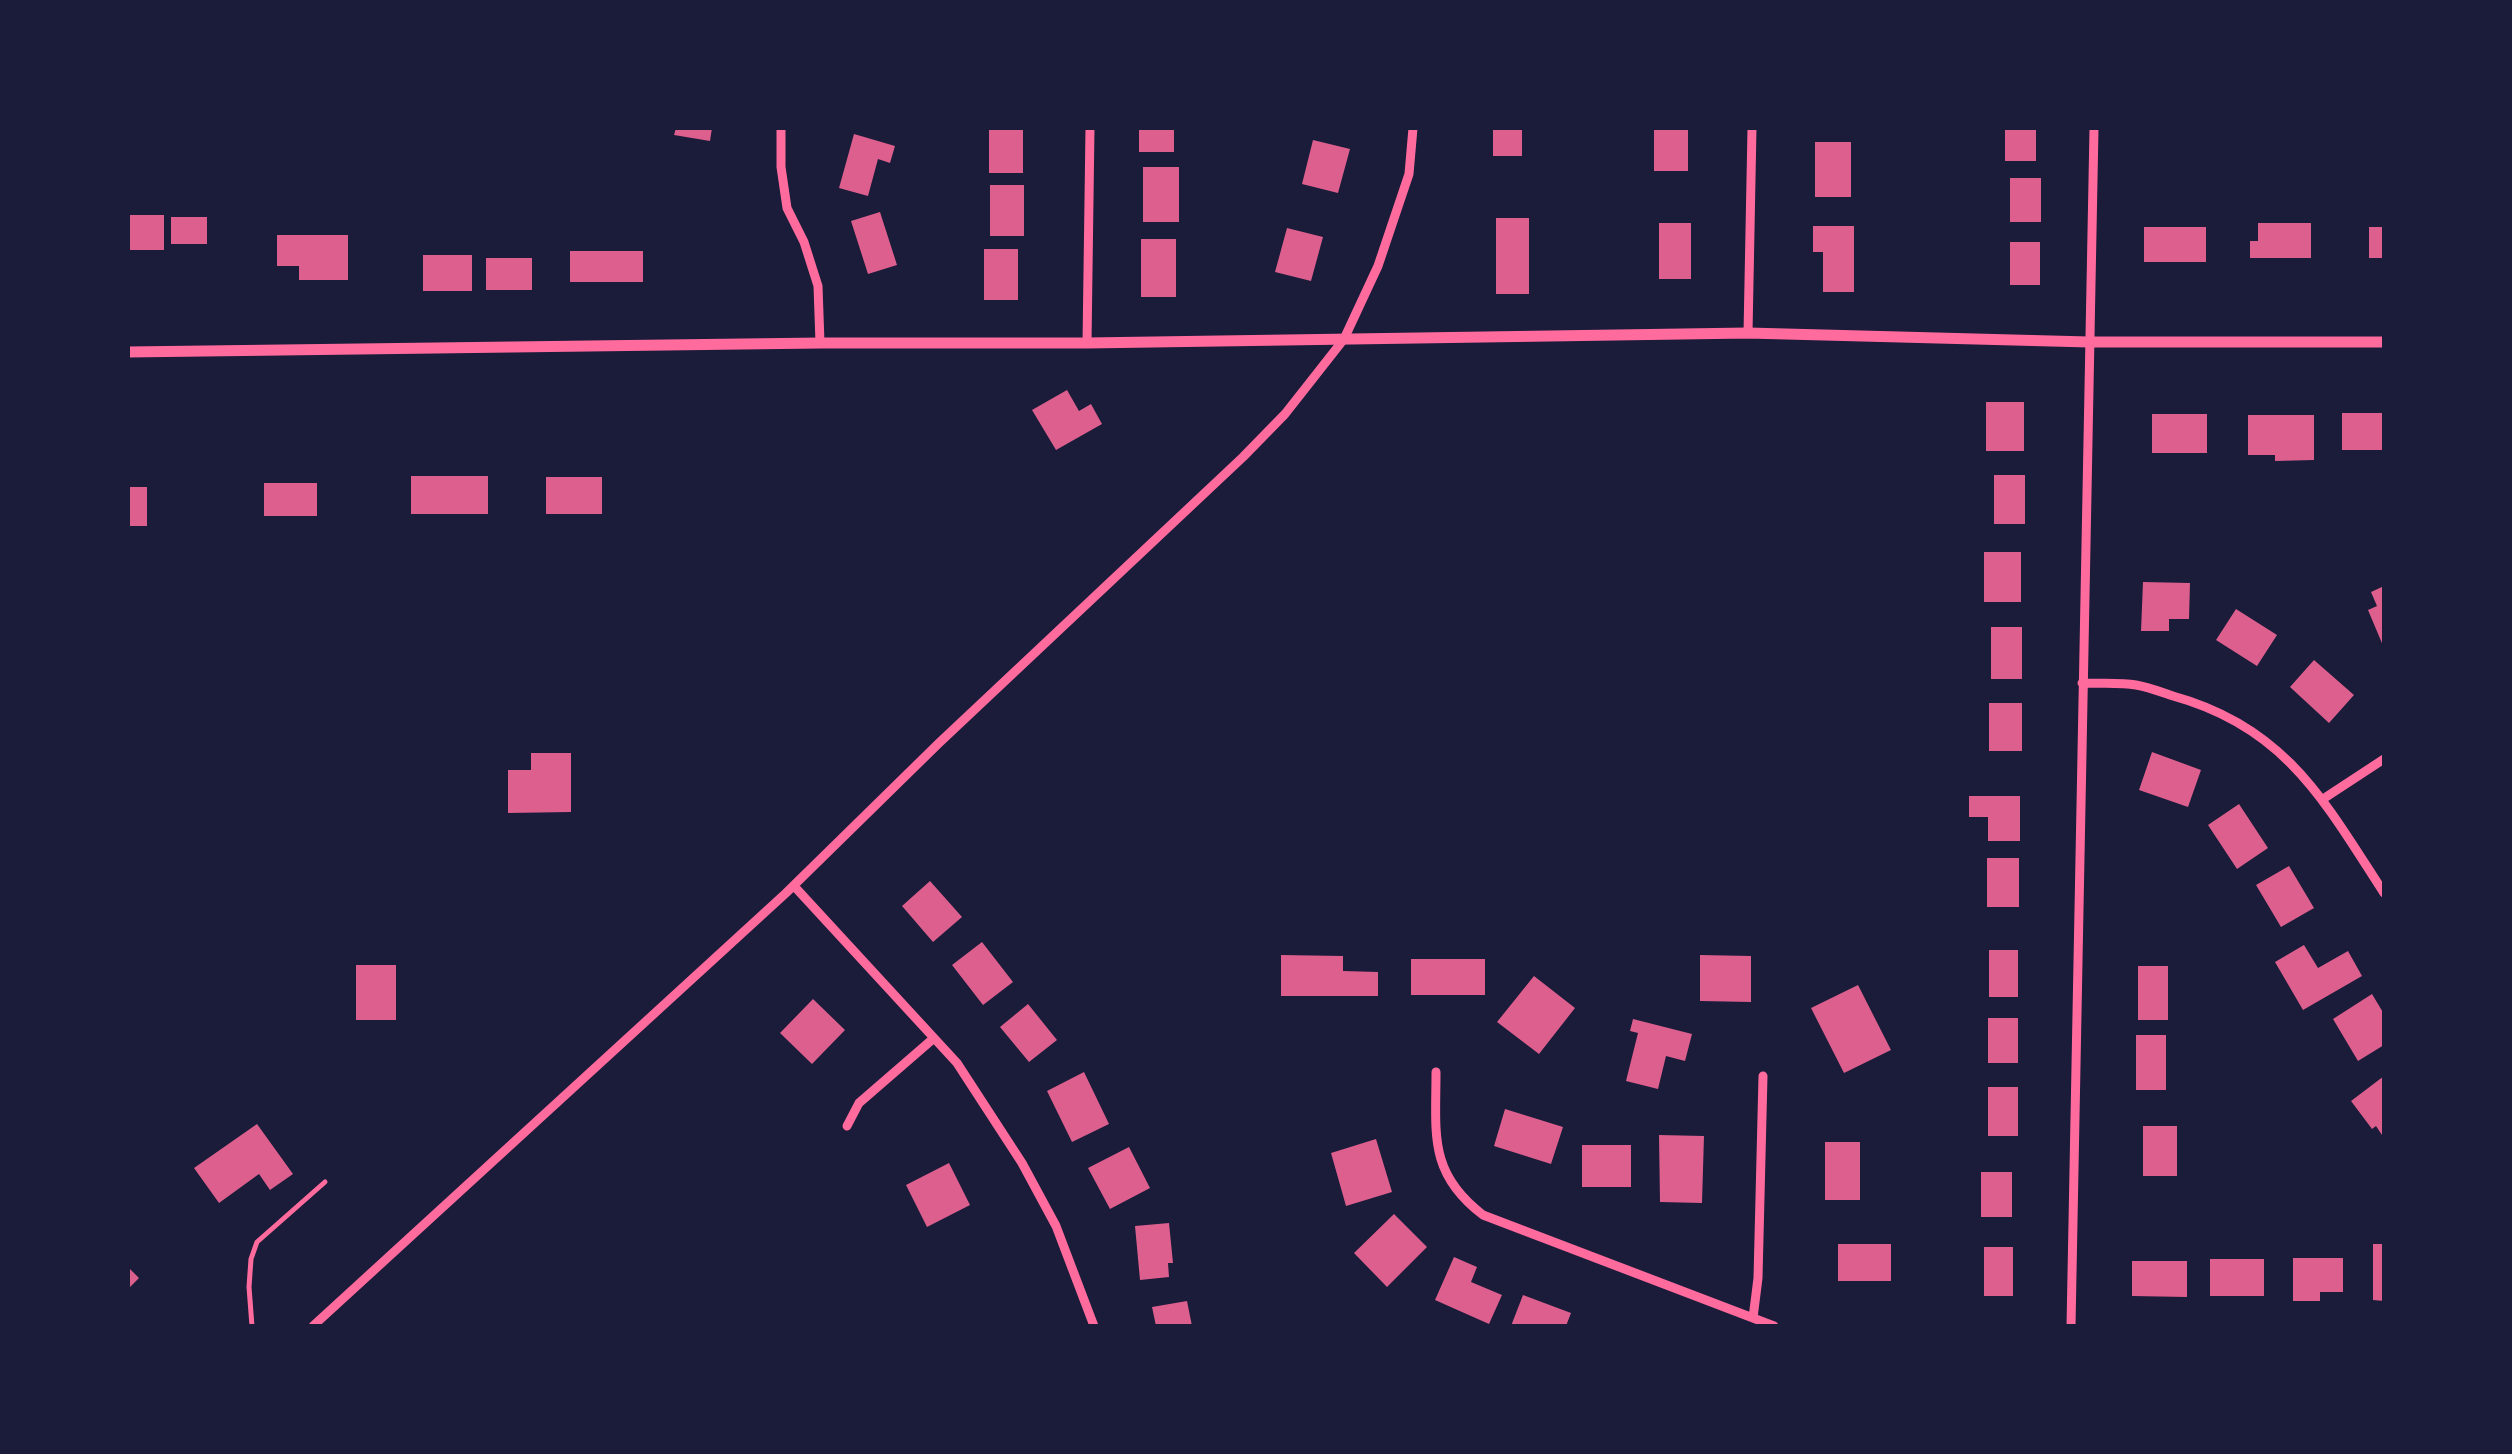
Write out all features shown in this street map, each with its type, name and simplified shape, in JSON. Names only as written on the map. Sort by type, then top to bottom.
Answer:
[{"type":"street","points":[[781,128],[787,208],[804,242],[818,286],[820,343]]},
{"type":"street","points":[[1087,343],[1090,128]]},
{"type":"street","points":[[313,1326],[794,886],[1285,414],[1344,339],[1378,266],[1409,174],[1413,128]]},
{"type":"street","points":[[1748,333],[1752,128]]},
{"type":"street","points":[[2071,1326],[2094,128]]},
{"type":"street","points":[[128,352],[1748,333],[2089,342],[2384,342]]},
{"type":"street","points":[[2082,683],[2136,685],[2195,702],[2249,728],[2290,762],[2323,799],[2384,894]]},
{"type":"street","points":[[2323,799],[2384,759]]},
{"type":"street","points":[[794,886],[957,1063],[1022,1163],[1056,1226],[1094,1326]]},
{"type":"street","points":[[848,1126],[859,1103],[934,1038]]},
{"type":"street","points":[[1436,1072],[1440,1159],[1449,1182],[1463,1200],[1483,1215],[1774,1326]]},
{"type":"street","points":[[1753,1318],[1758,1278],[1764,1076]]},
{"type":"lane","points":[[252,1326],[249,1287],[257,1242],[324,1182]]},
{"type":"building","points":[[676,128],[712,128],[710,141],[674,135]]},
{"type":"building","points":[[989,128],[1023,128],[1023,173],[989,173]]},
{"type":"building","points":[[1139,128],[1174,128],[1174,152],[1139,152]]},
{"type":"building","points":[[1493,128],[1522,128],[1522,156],[1493,156]]},
{"type":"building","points":[[1654,128],[1688,128],[1688,171],[1654,171]]},
{"type":"building","points":[[2005,128],[2036,128],[2036,161],[2005,161]]},
{"type":"building","points":[[854,134],[895,146],[890,163],[878,159],[868,196],[839,188]]},
{"type":"building","points":[[1313,140],[1350,149],[1338,193],[1302,184]]},
{"type":"building","points":[[1815,142],[1851,142],[1851,197],[1815,197]]},
{"type":"building","points":[[1143,167],[1179,167],[1179,222],[1143,222]]},
{"type":"building","points":[[2010,178],[2041,178],[2041,222],[2010,222]]},
{"type":"building","points":[[990,185],[1024,185],[1024,236],[990,236]]},
{"type":"building","points":[[880,212],[897,265],[868,274],[851,221]]},
{"type":"building","points":[[128,215],[164,215],[164,250],[128,250]]},
{"type":"building","points":[[171,217],[207,217],[207,244],[171,244]]},
{"type":"building","points":[[1496,218],[1529,218],[1529,294],[1496,294]]},
{"type":"building","points":[[1659,223],[1691,223],[1691,279],[1659,279]]},
{"type":"building","points":[[2258,223],[2311,223],[2311,258],[2250,258],[2250,241],[2258,241]]},
{"type":"building","points":[[1813,226],[1854,226],[1854,292],[1823,292],[1823,252],[1813,252]]},
{"type":"building","points":[[2144,227],[2206,227],[2206,262],[2144,262]]},
{"type":"building","points":[[2369,227],[2384,227],[2384,258],[2369,258]]},
{"type":"building","points":[[1287,228],[1323,237],[1311,281],[1275,272]]},
{"type":"building","points":[[277,235],[348,235],[348,280],[299,280],[299,266],[277,266]]},
{"type":"building","points":[[1141,239],[1176,239],[1176,297],[1141,297]]},
{"type":"building","points":[[2010,242],[2040,242],[2040,285],[2010,285]]},
{"type":"building","points":[[984,249],[1018,249],[1018,300],[984,300]]},
{"type":"building","points":[[570,251],[643,251],[643,282],[570,282]]},
{"type":"building","points":[[423,255],[472,255],[472,291],[423,291]]},
{"type":"building","points":[[486,258],[532,258],[532,290],[486,290]]},
{"type":"building","points":[[1067,390],[1079,411],[1091,404],[1102,424],[1056,450],[1032,410]]},
{"type":"building","points":[[1986,402],[2024,402],[2024,451],[1986,451]]},
{"type":"building","points":[[2342,413],[2384,413],[2384,450],[2342,450]]},
{"type":"building","points":[[2152,414],[2207,414],[2207,453],[2152,453]]},
{"type":"building","points":[[2248,415],[2314,415],[2314,460],[2275,461],[2275,455],[2248,455]]},
{"type":"building","points":[[1994,475],[2025,475],[2025,524],[1994,524]]},
{"type":"building","points":[[411,476],[488,476],[488,514],[411,514]]},
{"type":"building","points":[[546,477],[602,477],[602,514],[546,514]]},
{"type":"building","points":[[264,483],[317,483],[317,516],[264,516]]},
{"type":"building","points":[[128,487],[147,487],[147,526],[128,526]]},
{"type":"building","points":[[1984,552],[2021,552],[2021,602],[1984,602]]},
{"type":"building","points":[[2143,582],[2190,583],[2189,619],[2169,619],[2169,631],[2141,631]]},
{"type":"building","points":[[2384,586],[2384,648],[2368,610],[2377,606],[2371,592]]},
{"type":"building","points":[[2236,609],[2277,635],[2257,666],[2216,640]]},
{"type":"building","points":[[1991,627],[2022,627],[2022,679],[1991,679]]},
{"type":"building","points":[[2314,660],[2354,695],[2329,723],[2290,687]]},
{"type":"building","points":[[1989,703],[2022,703],[2022,751],[1989,751]]},
{"type":"building","points":[[2152,752],[2201,770],[2188,807],[2139,790]]},
{"type":"building","points":[[531,753],[571,753],[571,812],[508,813],[508,770],[531,770]]},
{"type":"building","points":[[1969,796],[2020,796],[2020,841],[1988,841],[1988,817],[1969,817]]},
{"type":"building","points":[[2239,804],[2268,848],[2237,869],[2208,825]]},
{"type":"building","points":[[1987,858],[2019,858],[2019,907],[1987,907]]},
{"type":"building","points":[[2289,866],[2314,908],[2281,927],[2256,885]]},
{"type":"building","points":[[930,881],[962,917],[933,942],[902,906]]},
{"type":"building","points":[[982,942],[1013,982],[983,1005],[952,965]]},
{"type":"building","points":[[2304,945],[2318,968],[2348,951],[2362,976],[2303,1010],[2275,962]]},
{"type":"building","points":[[1989,950],[2018,950],[2018,997],[1989,997]]},
{"type":"building","points":[[1281,955],[1343,956],[1343,971],[1378,972],[1378,996],[1281,996]]},
{"type":"building","points":[[1700,955],[1751,956],[1751,1002],[1700,1001]]},
{"type":"building","points":[[1411,959],[1485,959],[1485,995],[1411,995]]},
{"type":"building","points":[[356,965],[396,965],[396,1020],[356,1020]]},
{"type":"building","points":[[2138,966],[2168,966],[2168,1020],[2138,1020]]},
{"type":"building","points":[[1534,976],[1575,1008],[1539,1054],[1497,1022]]},
{"type":"building","points":[[1858,985],[1891,1050],[1844,1073],[1811,1008]]},
{"type":"building","points":[[2372,994],[2384,1014],[2384,1045],[2358,1061],[2333,1019]]},
{"type":"building","points":[[813,999],[845,1030],[812,1064],[780,1033]]},
{"type":"building","points":[[1028,1004],[1057,1040],[1029,1062],[1000,1027]]},
{"type":"building","points":[[1988,1018],[2018,1018],[2018,1063],[1988,1063]]},
{"type":"building","points":[[1633,1019],[1692,1034],[1685,1061],[1666,1056],[1658,1089],[1626,1081],[1638,1033],[1630,1031]]},
{"type":"building","points":[[2136,1035],[2166,1035],[2166,1090],[2136,1090]]},
{"type":"building","points":[[1084,1072],[1109,1124],[1072,1142],[1047,1091]]},
{"type":"building","points":[[2384,1076],[2384,1138],[2351,1101]]},
{"type":"building","points":[[1988,1087],[2018,1087],[2018,1136],[1988,1136]]},
{"type":"building","points":[[1505,1109],[1563,1127],[1551,1164],[1494,1146]]},
{"type":"building","points":[[257,1124],[293,1174],[270,1190],[259,1174],[219,1203],[194,1168]]},
{"type":"building","points":[[2143,1126],[2177,1126],[2177,1176],[2143,1176]]},
{"type":"building","points":[[1659,1135],[1704,1136],[1702,1203],[1660,1202]]},
{"type":"building","points":[[1376,1139],[1392,1192],[1346,1206],[1331,1153]]},
{"type":"building","points":[[1825,1142],[1860,1142],[1860,1200],[1825,1200]]},
{"type":"building","points":[[1582,1145],[1631,1145],[1631,1187],[1582,1187]]},
{"type":"building","points":[[1129,1147],[1150,1188],[1110,1209],[1088,1168]]},
{"type":"building","points":[[949,1163],[970,1205],[927,1227],[906,1185]]},
{"type":"building","points":[[1981,1172],[2012,1172],[2012,1217],[1981,1217]]},
{"type":"building","points":[[1394,1214],[1427,1247],[1387,1287],[1354,1253]]},
{"type":"building","points":[[1169,1223],[1173,1263],[1168,1263],[1169,1277],[1140,1280],[1135,1226]]},
{"type":"building","points":[[1838,1244],[1891,1244],[1891,1281],[1838,1281]]},
{"type":"building","points":[[2373,1244],[2384,1244],[2384,1301],[2373,1300]]},
{"type":"building","points":[[1984,1247],[2013,1247],[2013,1296],[1984,1296]]},
{"type":"building","points":[[1454,1257],[1477,1267],[1471,1282],[1502,1295],[1489,1324],[1435,1300]]},
{"type":"building","points":[[2293,1258],[2343,1258],[2343,1292],[2320,1292],[2320,1301],[2293,1301]]},
{"type":"building","points":[[2210,1259],[2264,1259],[2264,1296],[2210,1296]]},
{"type":"building","points":[[2132,1261],[2187,1261],[2187,1297],[2132,1296]]},
{"type":"building","points":[[128,1267],[139,1278],[128,1289]]},
{"type":"building","points":[[1523,1295],[1571,1313],[1566,1326],[1511,1326]]},
{"type":"building","points":[[1187,1301],[1192,1326],[1156,1326],[1152,1307]]}]
